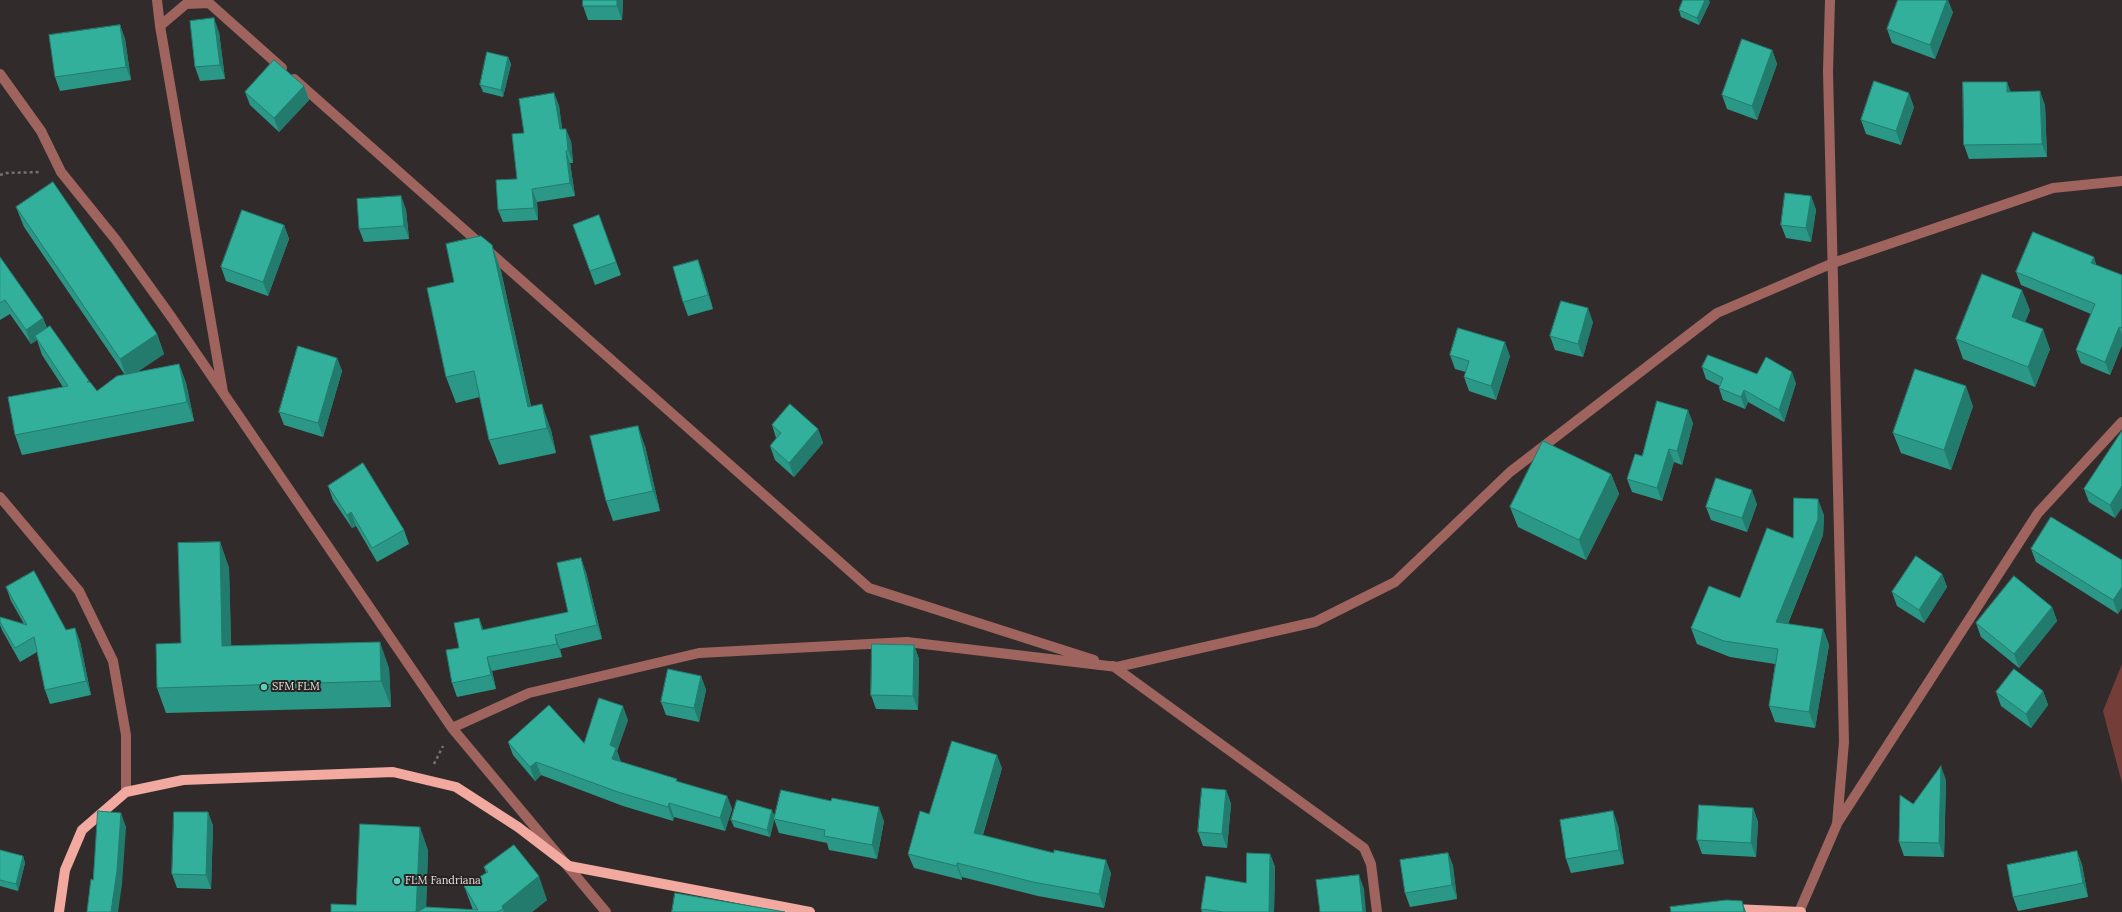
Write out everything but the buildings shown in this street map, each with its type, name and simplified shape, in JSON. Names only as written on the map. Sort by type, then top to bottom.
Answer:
[{"type":"main road","points":[[59,912],[65,870],[82,830],[126,792],[183,780],[393,772],[456,787],[518,827],[569,866],[810,912]]},
{"type":"main road","points":[[1725,908],[1800,912]]},
{"type":"street","points":[[157,0],[160,26],[223,396]]},
{"type":"street","points":[[1830,0],[1828,71],[1844,742],[1837,824]]},
{"type":"street","points":[[160,26],[186,4],[210,2],[869,588],[1117,667],[1364,848],[1371,864],[1377,912]]},
{"type":"street","points":[[0,74],[41,131],[61,172],[116,240],[452,728],[606,912]]},
{"type":"street","points":[[452,728],[529,693],[699,653],[907,642],[1117,667],[1315,622],[1395,582],[1510,472],[1717,313],[1833,263],[2053,188],[2122,181]]},
{"type":"street","points":[[1800,912],[1837,824],[2038,513],[2122,422]]},
{"type":"street","points":[[0,497],[79,591],[113,660],[126,735],[126,792]]},
{"type":"path","points":[[0,175],[6,173],[61,172]]},
{"type":"path","points":[[426,780],[452,728]]},
{"type":"shaded area","points":[[2122,664],[2122,783],[2103,711]]},
{"type":"place","name":"SFM FLM","points":[[264,687]]},
{"type":"place","name":"FLM Fandriana","points":[[397,881]]}]
